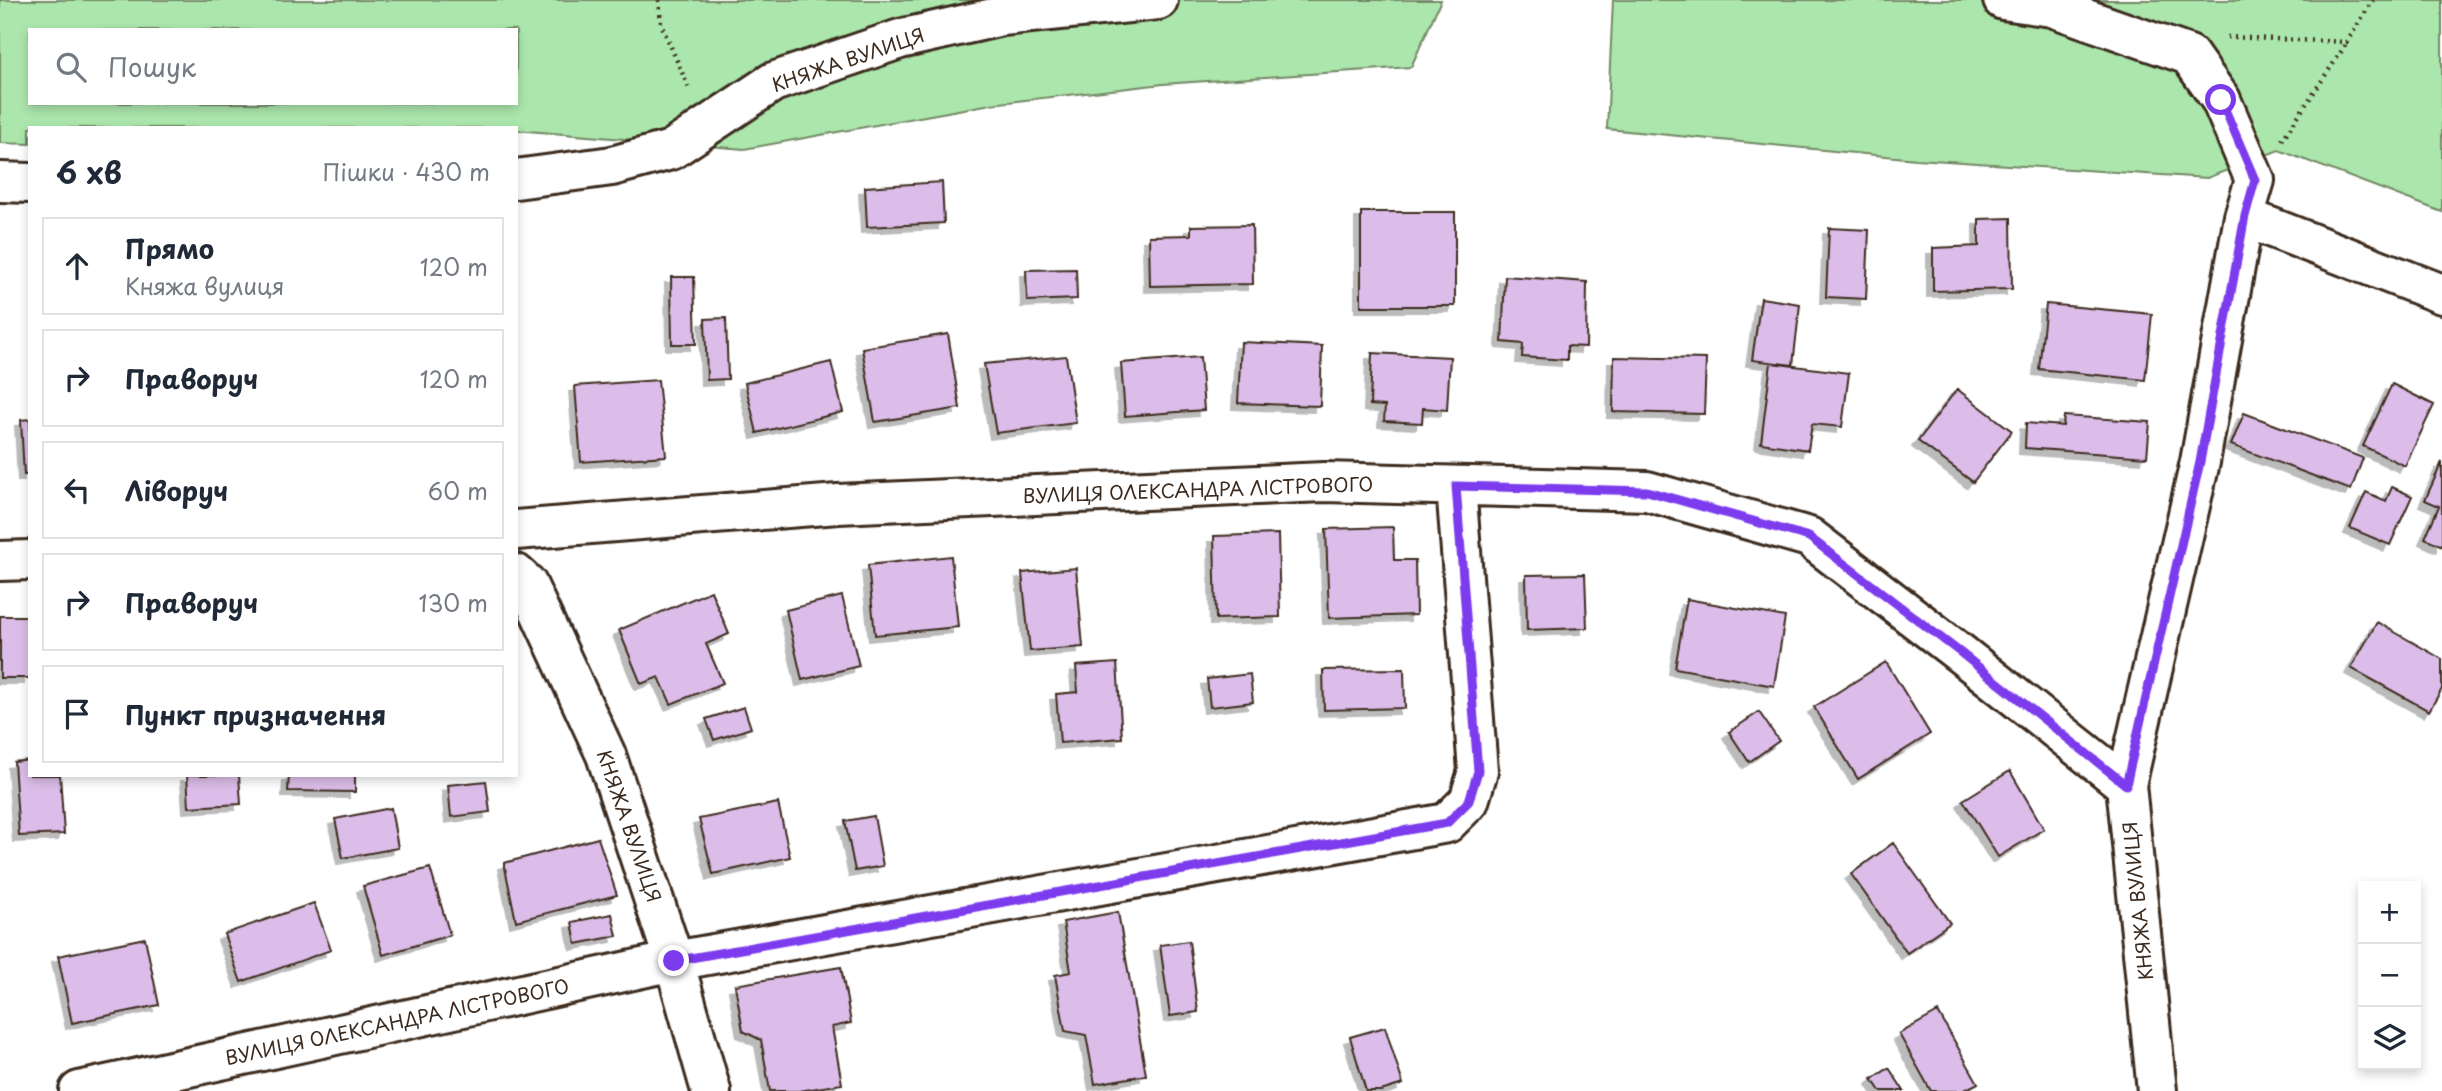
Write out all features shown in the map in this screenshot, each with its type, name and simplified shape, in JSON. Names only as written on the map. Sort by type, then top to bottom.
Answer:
[{"type":"street","name":"КНЯЖА ВУЛИЦЯ","points":[[518,179],[612,166],[671,150],[774,82],[900,39],[1002,16],[1158,0]]},
{"type":"street","points":[[2003,0],[2052,6],[2189,55],[2221,100],[2255,180]]},
{"type":"street","name":"КНЯЖА ВУЛИЦЯ","points":[[2157,1091],[2126,785],[2200,462],[2245,216],[2255,180]]},
{"type":"street","points":[[0,182],[28,183]]},
{"type":"street","points":[[2245,216],[2442,294]]},
{"type":"street","name":"ВУЛИЦЯ ОЛЕКСАНДРА ЛІСТРОВОГО","points":[[518,530],[851,503],[1324,482],[1647,491],[1809,537],[1961,653],[2126,785]]},
{"type":"street","name":"ВУЛИЦЯ ОЛЕКСАНДРА ЛІСТРОВОГО","points":[[79,1091],[674,961],[1447,823],[1469,801],[1478,771],[1456,486]]},
{"type":"street","points":[[0,561],[28,560]]},
{"type":"street","name":"КНЯЖА ВУЛИЦЯ","points":[[518,576],[527,584],[606,755],[674,961],[711,1091]]},
{"type":"path","points":[[659,0],[661,24],[706,127]]},
{"type":"path","points":[[2255,180],[2374,0]]},
{"type":"path","points":[[2224,37],[2347,42]]},
{"type":"green space","points":[[0,0],[1441,0],[1411,67],[1163,84],[991,104],[744,149],[518,130],[518,126],[28,126],[28,144],[0,143]]},
{"type":"green space","points":[[1613,0],[2442,0],[2442,212],[2279,150],[2207,178],[1916,159],[1607,129]]},
{"type":"building","points":[[942,182],[944,223],[867,227],[865,187]]},
{"type":"building","points":[[1361,212],[1455,212],[1455,306],[1361,306]]},
{"type":"building","points":[[2011,218],[2012,289],[1933,291],[1933,248],[1979,246],[1979,219]]},
{"type":"building","points":[[1252,225],[1253,284],[1150,286],[1149,236],[1191,235],[1191,226]]},
{"type":"building","points":[[1829,228],[1869,230],[1866,299],[1826,297]]},
{"type":"building","points":[[1076,269],[1077,299],[1027,301],[1026,270]]},
{"type":"building","points":[[1505,276],[1587,282],[1586,347],[1567,346],[1567,360],[1522,357],[1523,344],[1502,342]]},
{"type":"building","points":[[671,277],[694,277],[696,344],[672,344]]},
{"type":"building","points":[[1761,298],[1800,304],[1793,365],[1752,360]]},
{"type":"building","points":[[2046,304],[2152,314],[2145,380],[2039,369]]},
{"type":"building","points":[[726,318],[728,379],[707,380],[705,319]]},
{"type":"building","points":[[948,334],[960,408],[875,422],[862,348]]},
{"type":"building","points":[[1241,342],[1322,346],[1320,406],[1238,403]]},
{"type":"building","points":[[1372,353],[1450,357],[1447,410],[1423,408],[1422,423],[1384,421],[1385,406],[1370,405]]},
{"type":"building","points":[[1066,356],[1076,423],[996,433],[984,364]]},
{"type":"building","points":[[1200,357],[1204,410],[1125,416],[1121,363]]},
{"type":"building","points":[[1614,357],[1706,359],[1704,414],[1613,412]]},
{"type":"building","points":[[831,362],[843,412],[757,433],[745,383]]},
{"type":"building","points":[[1771,363],[1849,373],[1842,427],[1812,424],[1808,450],[1761,443]]},
{"type":"building","points":[[658,380],[666,456],[581,462],[575,386]]},
{"type":"building","points":[[2392,384],[2434,405],[2405,466],[2363,446]]},
{"type":"building","points":[[1957,389],[2012,431],[1973,482],[1918,441]]},
{"type":"building","points":[[2244,413],[2363,458],[2351,490],[2231,445]]},
{"type":"building","points":[[2064,416],[2150,422],[2147,457],[2025,448],[2026,423],[2063,426]]},
{"type":"building","points":[[28,419],[28,475],[24,475],[21,420]]},
{"type":"building","points":[[2442,462],[2442,546],[2425,538],[2439,506],[2425,500]]},
{"type":"building","points":[[2392,487],[2412,496],[2390,545],[2350,528],[2366,492],[2386,501]]},
{"type":"building","points":[[1393,527],[1394,560],[1415,560],[1416,615],[1329,618],[1326,529]]},
{"type":"building","points":[[1278,534],[1280,617],[1216,619],[1214,536]]},
{"type":"building","points":[[951,556],[958,627],[875,635],[868,565]]},
{"type":"building","points":[[1076,568],[1083,647],[1030,651],[1022,573]]},
{"type":"building","points":[[1585,574],[1587,628],[1527,630],[1526,575]]},
{"type":"building","points":[[711,591],[729,634],[706,644],[723,683],[671,704],[659,677],[641,684],[619,630]]},
{"type":"building","points":[[842,596],[859,666],[802,680],[786,610]]},
{"type":"building","points":[[1687,599],[1785,617],[1774,686],[1675,668]]},
{"type":"building","points":[[0,616],[28,616],[28,678],[0,678]]},
{"type":"building","points":[[2377,622],[2442,659],[2442,689],[2429,711],[2351,668]]},
{"type":"building","points":[[1886,662],[1930,734],[1858,779],[1814,707]]},
{"type":"building","points":[[1117,663],[1122,738],[1060,743],[1056,694],[1078,692],[1076,666]]},
{"type":"building","points":[[1404,669],[1405,708],[1324,710],[1323,670]]},
{"type":"building","points":[[1250,674],[1253,702],[1210,707],[1207,679]]},
{"type":"building","points":[[744,707],[751,728],[714,740],[706,719]]},
{"type":"building","points":[[1759,712],[1779,741],[1749,762],[1729,732]]},
{"type":"building","points":[[28,760],[28,777],[60,777],[64,834],[19,836],[14,762]]},
{"type":"building","points":[[2010,771],[2044,829],[1998,857],[1963,800]]},
{"type":"building","points":[[187,777],[239,777],[241,804],[189,807]]},
{"type":"building","points":[[289,777],[355,777],[355,792],[288,791]]},
{"type":"building","points":[[486,781],[490,812],[451,817],[448,785]]},
{"type":"building","points":[[778,803],[790,857],[713,874],[699,819]]},
{"type":"building","points":[[391,808],[398,848],[343,858],[335,819]]},
{"type":"building","points":[[874,816],[883,866],[855,871],[845,821]]},
{"type":"building","points":[[598,838],[617,895],[516,921],[504,863]]},
{"type":"building","points":[[1893,843],[1950,923],[1907,953],[1851,874]]},
{"type":"building","points":[[430,868],[450,935],[383,955],[363,886]]},
{"type":"building","points":[[314,903],[331,950],[241,982],[224,934]]},
{"type":"building","points":[[1118,912],[1146,1075],[1095,1084],[1086,1035],[1065,1031],[1055,975],[1071,972],[1063,922]]},
{"type":"building","points":[[612,914],[617,936],[576,944],[572,922]]},
{"type":"building","points":[[145,938],[159,1005],[72,1023],[58,956]]},
{"type":"building","points":[[1189,941],[1198,1012],[1170,1016],[1160,945]]},
{"type":"building","points":[[841,967],[851,1023],[832,1027],[842,1084],[799,1091],[770,1091],[761,1040],[743,1031],[735,985]]},
{"type":"building","points":[[1938,1012],[1978,1083],[1963,1091],[1931,1091],[1899,1034]]},
{"type":"building","points":[[1385,1027],[1403,1084],[1381,1091],[1366,1091],[1350,1037]]},
{"type":"building","points":[[1889,1068],[1904,1091],[1880,1091],[1872,1079]]},
{"type":"route","points":[[674,961],[1447,823],[1469,801],[1478,771],[1456,486],[1647,491],[1809,537],[1961,653],[2126,785],[2200,462],[2245,216],[2255,180],[2221,100]]}]
